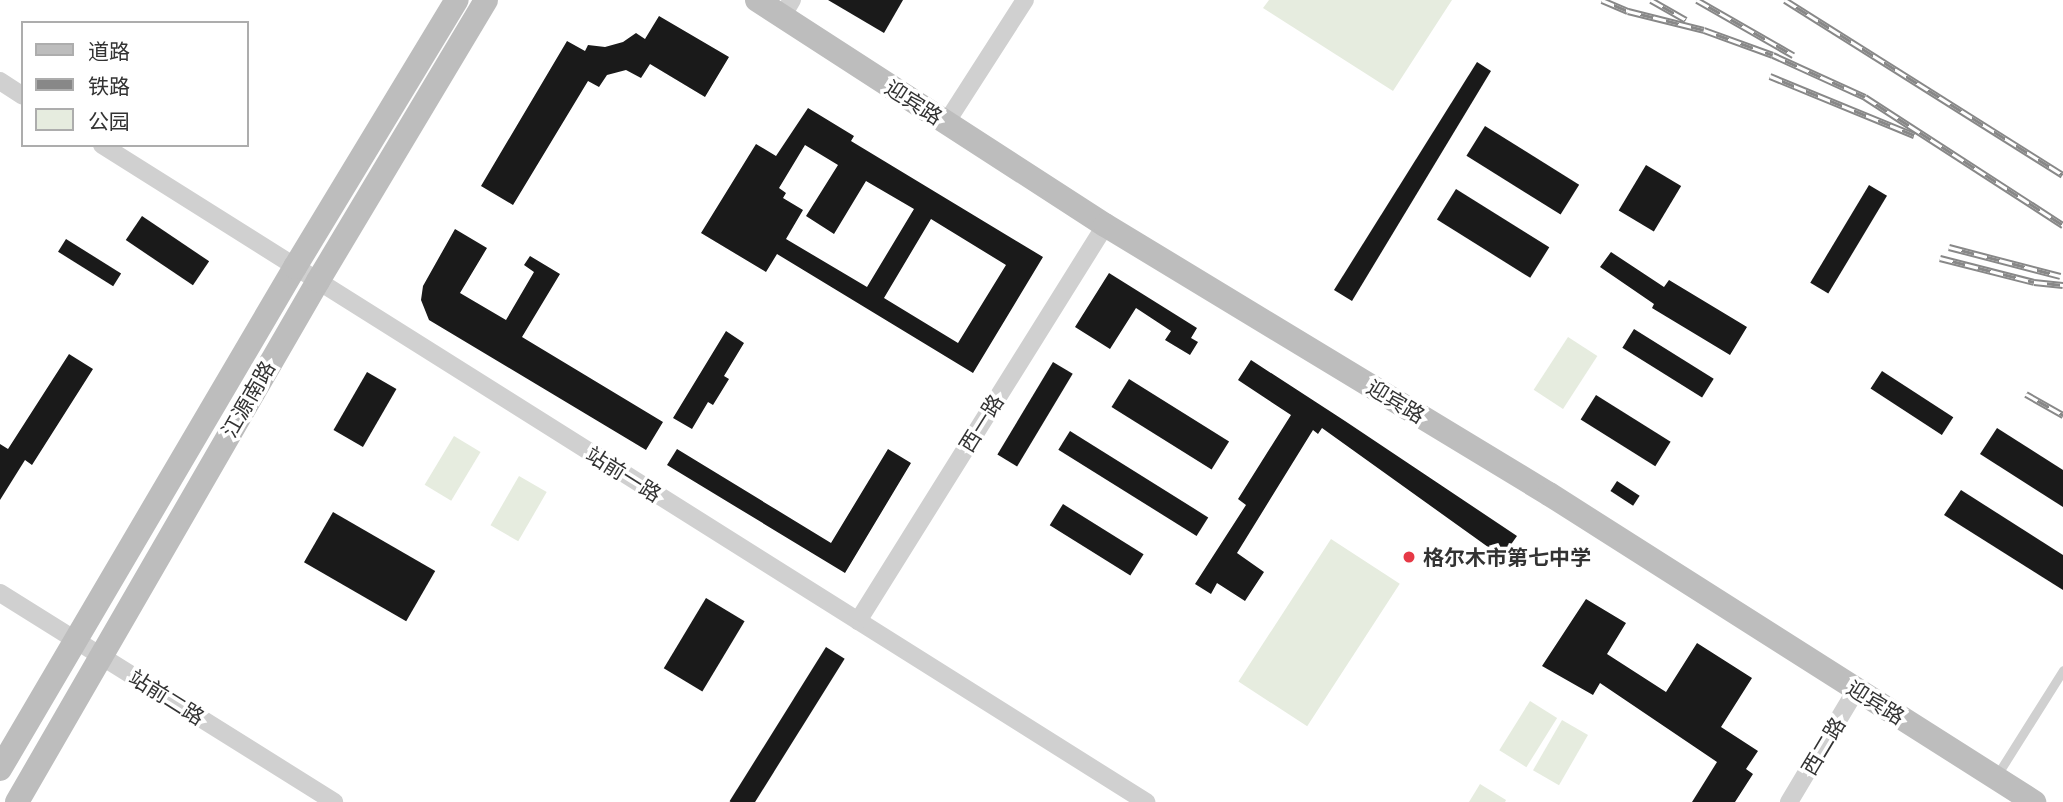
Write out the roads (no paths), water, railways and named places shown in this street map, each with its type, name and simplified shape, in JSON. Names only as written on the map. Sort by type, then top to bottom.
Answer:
[{"type":"main road","name":"江源南路","points":[[0,769],[295,267],[457,0]]},
{"type":"main road","name":"江源南路","points":[[17,802],[99,655],[486,0]]},
{"type":"main road","name":"迎宾路","points":[[757,0],[787,8],[946,122],[1105,225],[1549,494],[2034,802]]},
{"type":"street","points":[[946,122],[1025,0]]},
{"type":"street","points":[[0,81],[21,95]]},
{"type":"street","name":"站前一路","points":[[105,147],[1146,802]]},
{"type":"street","name":"西一路","points":[[858,621],[1105,225]]},
{"type":"street","name":"站前二路","points":[[0,593],[334,802]]},
{"type":"street","name":"西二路","points":[[1789,802],[1856,690]]},
{"type":"lane","points":[[1995,778],[2063,670]]},
{"type":"railway","points":[[1602,0],[1628,11],[1704,30],[1773,55],[1865,97],[2063,225]]},
{"type":"railway","points":[[1651,0],[1686,20]]},
{"type":"railway","points":[[1697,0],[1793,55]]},
{"type":"railway","points":[[1785,0],[2063,175]]},
{"type":"railway","points":[[1770,76],[1914,135]]},
{"type":"railway","points":[[1949,247],[2060,276]]},
{"type":"railway","points":[[1940,258],[2034,282],[2063,285]]},
{"type":"railway","points":[[2026,394],[2063,415]]},
{"type":"place","name":"格尔木市第七中学","points":[[1409,557]]}]
